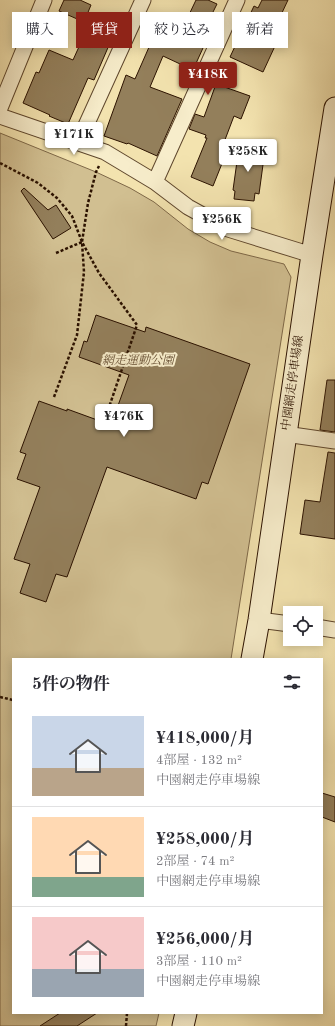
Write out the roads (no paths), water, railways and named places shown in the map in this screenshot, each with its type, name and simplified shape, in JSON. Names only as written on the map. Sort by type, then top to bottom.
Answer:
[{"type":"main road","name":"中園網走停車場線","points":[[252,658],[335,108]]},
{"type":"main road","points":[[183,1026],[186,1014]]},
{"type":"street","points":[[0,108],[44,0]]},
{"type":"street","points":[[78,144],[143,0]]},
{"type":"street","points":[[155,182],[237,0]]},
{"type":"street","points":[[0,116],[105,152],[155,182],[188,207],[228,229],[312,255]]},
{"type":"street","points":[[285,434],[335,441]]},
{"type":"street","points":[[259,620],[283,623]]},
{"type":"street","points":[[323,628],[335,630]]},
{"type":"park label","name":"網走運動公園","points":[[138,361]]}]
